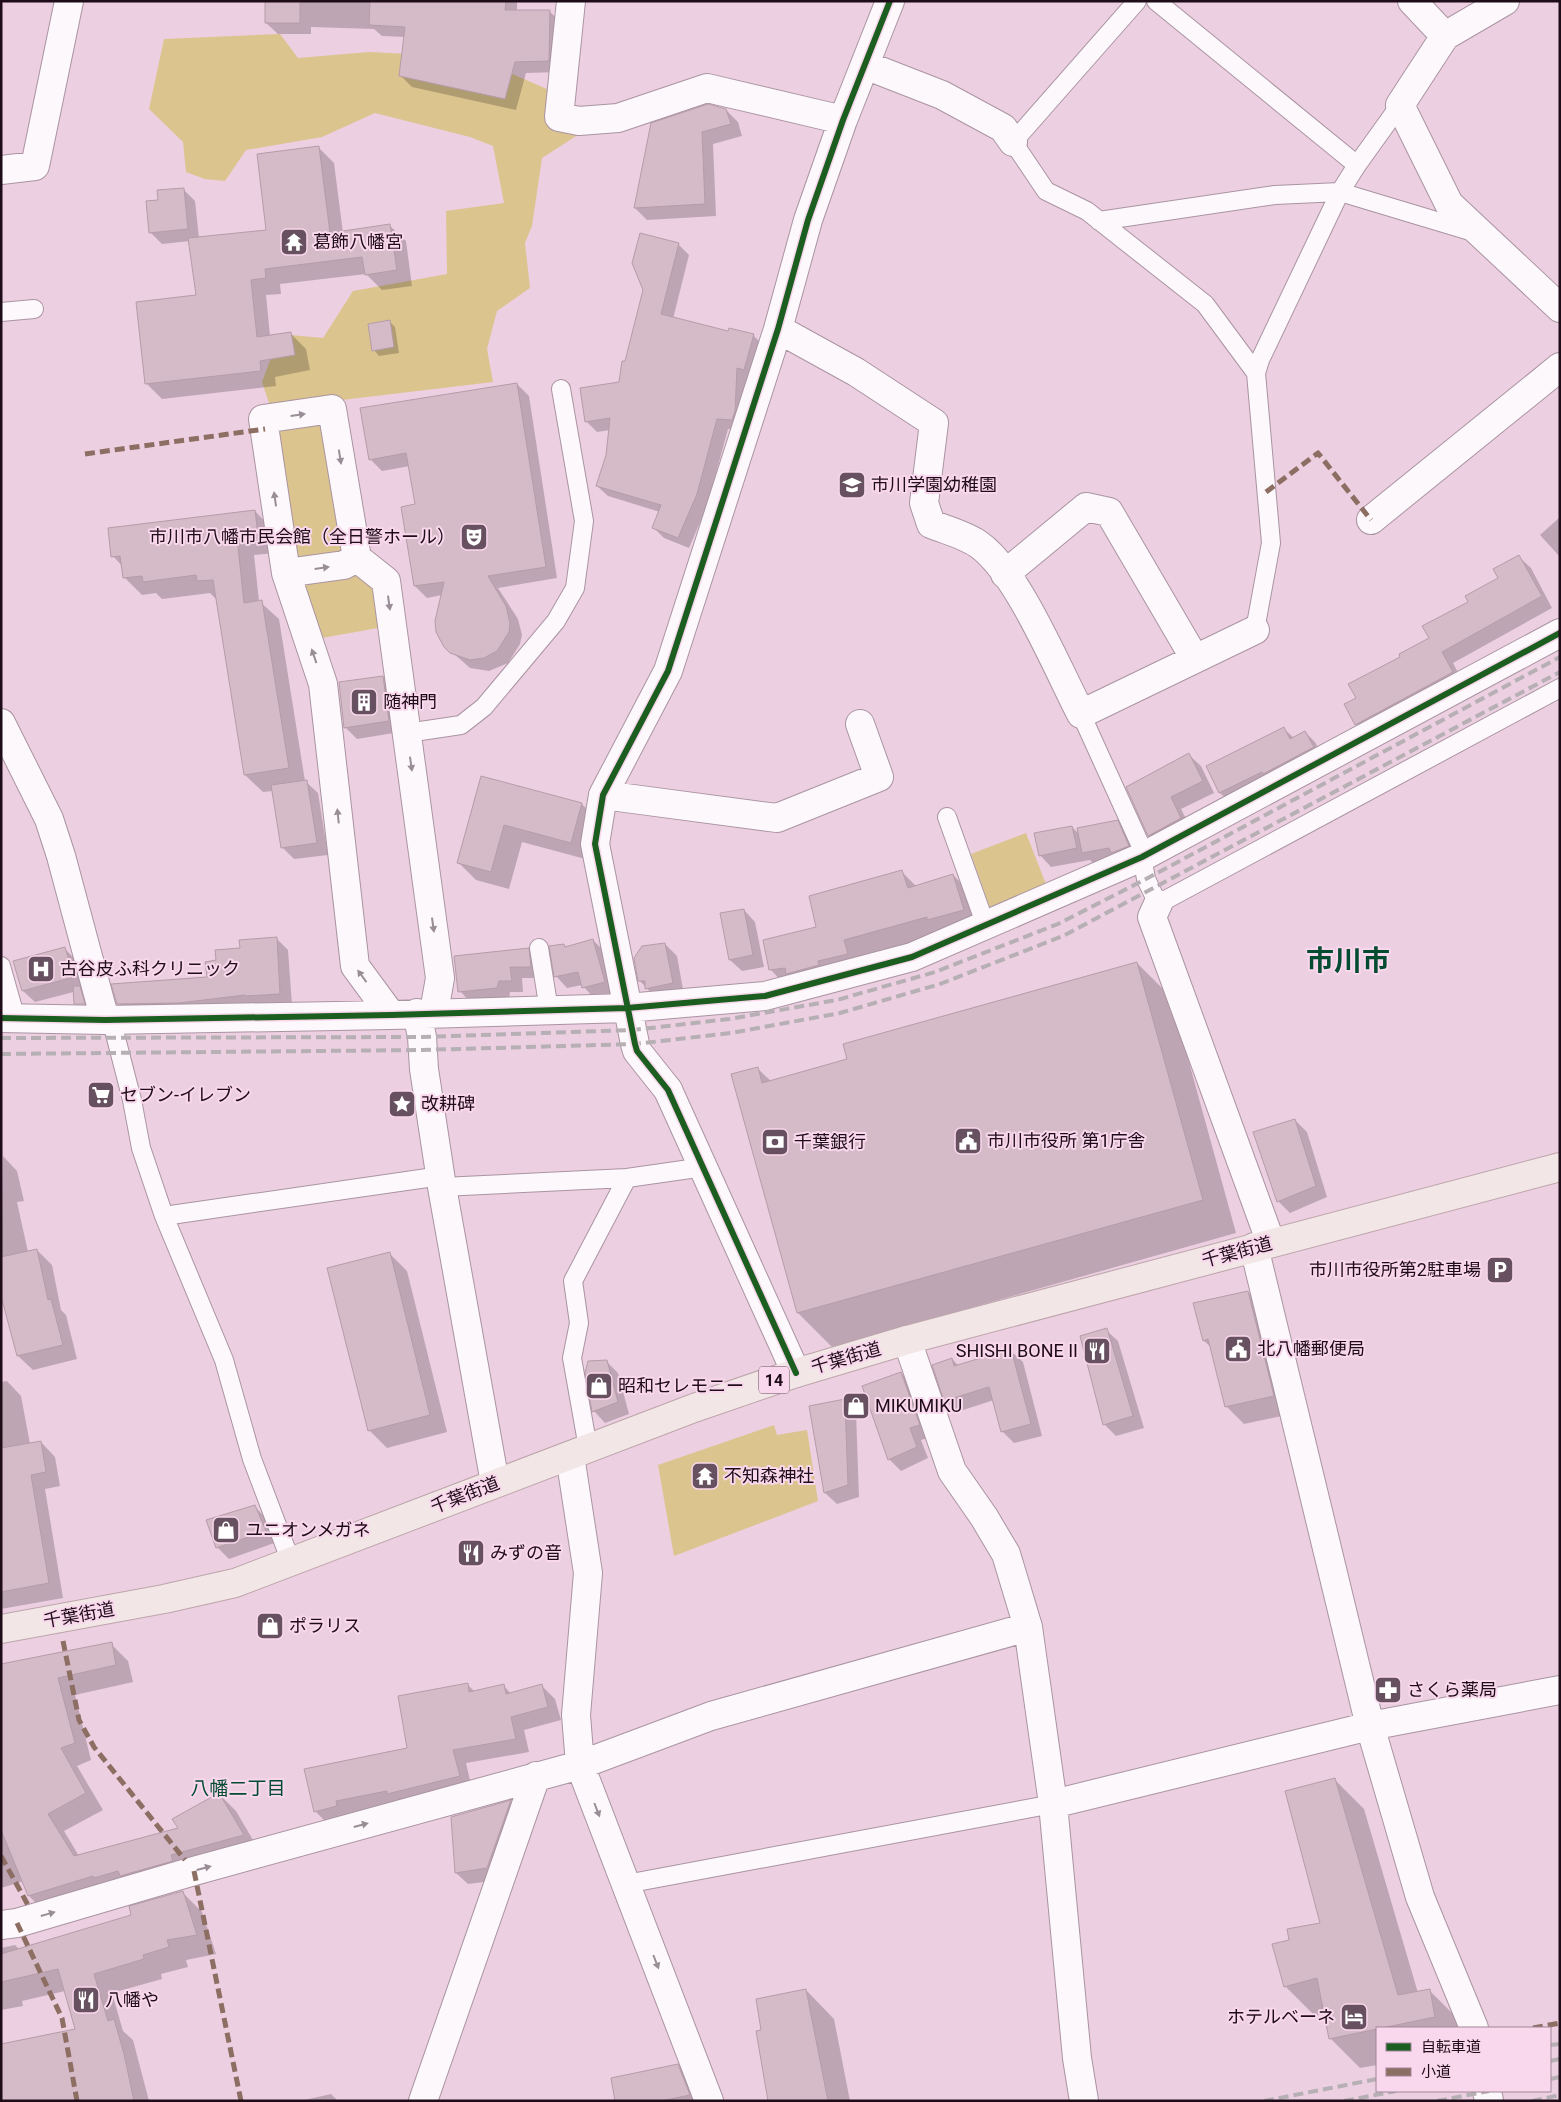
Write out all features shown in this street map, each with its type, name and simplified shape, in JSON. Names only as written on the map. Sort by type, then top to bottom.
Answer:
[{"type":"highway","name":"千葉街道","points":[[1,1629],[144,1603],[235,1583],[495,1483],[796,1373],[907,1340],[1560,1167]]},
{"type":"street","points":[[1,170],[35,166],[69,1]]},
{"type":"street","points":[[571,1],[559,118],[579,121],[618,118],[707,88],[843,120]]},
{"type":"street","points":[[796,1373],[668,1090],[638,1051],[595,844],[603,794],[668,671],[778,329],[808,220],[843,120],[890,1]]},
{"type":"street","points":[[1412,1],[1445,36]]},
{"type":"street","points":[[1505,1],[1445,36],[1400,105],[1449,204],[1560,308]]},
{"type":"street","points":[[865,65],[942,95],[1003,128],[1013,142]]},
{"type":"street","points":[[778,329],[856,372],[934,424],[924,503],[932,524],[977,543],[992,556],[1021,597],[1081,714],[1255,630]]},
{"type":"street","points":[[1372,520],[1560,366]]},
{"type":"street","points":[[414,1014],[440,978],[386,581],[357,558],[332,408],[263,419],[286,573],[323,684],[355,966],[414,1014],[422,1036],[424,1069],[442,1182],[495,1483]]},
{"type":"street","points":[[1005,574],[1086,507],[1109,512],[1195,659]]},
{"type":"street","points":[[286,573],[344,565],[357,558]]},
{"type":"street","points":[[9,1018],[105,1020],[628,1008],[765,996],[912,958],[1142,857],[1560,633]]},
{"type":"street","points":[[1,723],[49,819],[61,856],[105,1020]]},
{"type":"street","points":[[603,794],[777,818],[879,778],[860,724]]},
{"type":"street","points":[[1158,904],[1152,917],[1263,1245],[1370,1726],[1420,1897],[1474,2027]]},
{"type":"street","points":[[907,1340],[952,1471],[984,1517],[1006,1554],[1028,1627],[1053,1804],[1077,2058],[1084,2101]]},
{"type":"street","points":[[579,1452],[588,1574],[576,1715],[580,1765],[709,2101]]},
{"type":"street","points":[[1,1925],[17,1923],[194,1871],[580,1765],[711,1716],[1028,1627]]},
{"type":"street","points":[[1053,1804],[1370,1726],[1560,1690]]},
{"type":"street","points":[[423,2101],[536,1776]]},
{"type":"lane","points":[[1137,1],[1013,142],[1046,191],[1087,211],[1204,304],[1256,373]]},
{"type":"lane","points":[[1156,1],[1356,165]]},
{"type":"lane","points":[[1255,630],[1271,543],[1256,373],[1260,360],[1340,192],[1356,165],[1400,105]]},
{"type":"lane","points":[[1099,221],[1275,195],[1340,192],[1479,234]]},
{"type":"lane","points":[[1,312],[34,309]]},
{"type":"lane","points":[[407,733],[461,725],[484,707],[556,621],[575,588],[584,521],[562,389]]},
{"type":"lane","points":[[1081,714],[1140,844],[1146,879],[1158,904],[1560,688]]},
{"type":"lane","points":[[946,817],[986,926]]},
{"type":"lane","points":[[539,948],[548,1010]]},
{"type":"lane","points":[[1,966],[9,1018]]},
{"type":"lane","points":[[105,1020],[113,1027],[132,1100],[141,1148],[164,1216],[224,1360],[252,1460],[291,1562]]},
{"type":"lane","points":[[164,1216],[442,1182],[627,1178],[704,1167]]},
{"type":"lane","points":[[579,1452],[572,1358],[578,1323],[573,1281],[627,1178]]},
{"type":"lane","points":[[626,1884],[1053,1804]]},
{"type":"shaded area","points":[[280,34],[298,58],[369,52],[429,55],[492,65],[549,90],[587,129],[542,158],[532,226],[525,243],[530,288],[497,311],[487,349],[493,382],[325,402],[348,548],[399,613],[378,628],[316,639],[296,633],[270,406],[262,382],[280,334],[323,338],[353,291],[447,274],[446,211],[504,203],[493,146],[470,137],[375,113],[322,137],[246,150],[225,181],[205,179],[186,172],[183,142],[149,109],[164,39]]},
{"type":"shaded area","points":[[1026,833],[1049,892],[992,914],[971,854]]},
{"type":"shaded area","points":[[774,1425],[777,1435],[807,1430],[818,1501],[674,1556],[658,1465]]},
{"type":"building","points":[[265,1],[300,1],[300,23],[265,23]]},
{"type":"building","points":[[370,1],[506,1],[505,10],[550,10],[549,61],[515,62],[505,99],[399,76],[405,27],[369,25]]},
{"type":"building","points":[[708,104],[726,109],[731,124],[702,132],[705,204],[634,208],[651,123]]},
{"type":"building","points":[[319,146],[330,233],[390,224],[397,270],[365,275],[362,257],[265,269],[266,278],[251,280],[257,337],[291,332],[295,355],[260,361],[261,371],[145,384],[136,302],[196,295],[188,238],[266,230],[257,154]]},
{"type":"building","points":[[184,188],[188,229],[149,233],[146,201],[158,200],[157,190]]},
{"type":"building","points":[[640,233],[679,243],[661,314],[728,331],[729,328],[754,334],[744,370],[737,368],[735,411],[732,420],[717,419],[697,494],[678,538],[652,528],[661,505],[596,486],[606,455],[610,418],[585,422],[580,388],[619,382],[622,361],[625,361],[643,290],[632,263]]},
{"type":"building","points":[[390,320],[394,347],[372,351],[368,324]]},
{"type":"building","name":"市川市八幡市民会館（全日警ホール）","points":[[517,383],[546,567],[488,576],[506,606],[510,623],[509,632],[497,651],[484,658],[470,660],[450,653],[444,647],[436,632],[435,621],[444,582],[414,586],[401,507],[415,504],[406,453],[369,460],[360,408]]},
{"type":"building","points":[[255,510],[258,535],[237,538],[244,603],[262,600],[289,768],[244,775],[213,580],[197,581],[196,575],[143,582],[142,576],[123,578],[120,556],[111,557],[108,528]]},
{"type":"building","points":[[1519,555],[1542,596],[1442,652],[1453,672],[1355,725],[1344,704],[1356,698],[1348,684],[1400,657],[1399,654],[1429,638],[1422,626],[1468,602],[1465,596],[1498,578],[1493,569]]},
{"type":"building","name":"随神門","points":[[383,676],[389,721],[344,728],[339,682]]},
{"type":"building","points":[[1284,727],[1290,739],[1305,731],[1314,747],[1263,774],[1262,772],[1219,793],[1206,766]]},
{"type":"building","points":[[1189,753],[1203,781],[1171,797],[1181,818],[1148,836],[1126,787]]},
{"type":"building","points":[[481,776],[582,803],[571,843],[504,825],[491,872],[457,863]]},
{"type":"building","points":[[307,780],[317,843],[281,848],[271,785]]},
{"type":"building","points":[[1118,820],[1129,846],[1111,853],[1109,848],[1082,853],[1077,828]]},
{"type":"building","points":[[1072,826],[1077,848],[1039,856],[1034,833]]},
{"type":"building","points":[[902,870],[908,888],[953,874],[964,910],[927,920],[927,917],[844,940],[848,954],[818,961],[819,965],[786,974],[785,968],[769,970],[763,940],[816,927],[809,896]]},
{"type":"building","points":[[744,909],[753,955],[729,960],[720,913]]},
{"type":"building","points":[[277,937],[280,994],[245,995],[179,1003],[117,1004],[111,984],[207,977],[205,962],[216,960],[215,950],[240,948],[239,940]]},
{"type":"building","points":[[593,939],[605,982],[582,988],[578,972],[554,977],[549,946],[564,944],[565,947]]},
{"type":"building","points":[[665,943],[673,983],[645,989],[645,981],[638,981],[634,958],[642,946]]},
{"type":"building","points":[[65,947],[74,977],[22,991],[13,961]]},
{"type":"building","points":[[529,948],[531,967],[510,967],[512,981],[499,981],[497,988],[458,992],[454,956]]},
{"type":"building","name":"市川市役所 第1庁舎","points":[[1137,962],[1203,1200],[797,1313],[731,1074],[758,1067],[762,1083],[847,1059],[843,1044]]},
{"type":"building","points":[[73,986],[80,986],[85,1004],[74,1004]]},
{"type":"building","points":[[1295,1119],[1316,1186],[1277,1202],[1253,1132]]},
{"type":"building","points":[[37,1249],[48,1300],[51,1299],[63,1345],[17,1356],[1,1296],[1,1257]]},
{"type":"building","points":[[390,1252],[430,1415],[368,1431],[327,1268]]},
{"type":"building","points":[[1248,1291],[1274,1396],[1225,1407],[1208,1339],[1203,1341],[1193,1303]]},
{"type":"building","points":[[1107,1328],[1133,1416],[1103,1425],[1080,1336]]},
{"type":"building","points":[[1011,1349],[1031,1424],[1001,1432],[989,1387],[944,1401],[932,1365],[952,1358],[954,1366]]},
{"type":"building","points":[[607,1360],[618,1402],[592,1412],[585,1373],[588,1361]]},
{"type":"building","points":[[901,1372],[920,1425],[910,1428],[917,1447],[888,1460],[862,1386]]},
{"type":"building","points":[[845,1399],[848,1485],[824,1493],[809,1406]]},
{"type":"building","points":[[41,1441],[46,1472],[31,1475],[49,1583],[1,1592],[1,1448]]},
{"type":"building","points":[[255,1505],[266,1531],[216,1548],[206,1520]]},
{"type":"building","points":[[112,1642],[116,1665],[58,1678],[75,1743],[61,1748],[86,1793],[48,1814],[74,1856],[178,1828],[172,1819],[219,1793],[244,1835],[171,1855],[173,1861],[120,1876],[118,1871],[94,1878],[93,1876],[28,1896],[1,1830],[1,1664]]},
{"type":"building","points":[[468,1683],[469,1692],[504,1684],[506,1694],[542,1684],[548,1707],[511,1717],[516,1739],[453,1750],[460,1776],[387,1794],[387,1791],[336,1801],[337,1806],[314,1812],[304,1769],[407,1748],[398,1696]]},
{"type":"building","points":[[1335,1778],[1398,1995],[1430,1989],[1435,2017],[1387,2027],[1376,2027],[1376,2029],[1329,2039],[1317,1978],[1284,1987],[1272,1944],[1289,1940],[1287,1929],[1320,1923],[1285,1791]]},
{"type":"building","points":[[511,1800],[487,1868],[455,1873],[451,1817]]},
{"type":"building","points":[[183,1891],[197,1935],[167,1940],[169,1947],[143,1955],[144,1959],[94,1974],[108,2021],[114,2019],[134,2101],[1,2101],[1,2044],[75,2029],[58,1969],[1,1982],[1,1954],[131,1915],[129,1906]]},
{"type":"building","points":[[806,1989],[828,2101],[768,2101],[756,2031],[761,2030],[756,1999]]},
{"type":"building","points":[[678,2064],[690,2095],[661,2101],[615,2101],[611,2078]]},
{"type":"railway","points":[[1,1038],[422,1037],[633,1030],[729,1019],[837,1000],[935,972],[1058,924],[1146,879],[1560,657]]},
{"type":"railway","points":[[1,1054],[422,1050],[635,1044],[731,1033],[840,1013],[940,984],[1063,936],[1560,672]]},
{"type":"railway","points":[[1551,2045],[1560,2044]]},
{"type":"railway","points":[[1551,2061],[1560,2059]]},
{"type":"railway","points":[[1551,2079],[1560,2077]]},
{"type":"railway","points":[[1264,2101],[1376,2079]]},
{"type":"railway","points":[[1344,2101],[1391,2092]]},
{"type":"railway","points":[[1437,2101],[1484,2092]]},
{"type":"railway","points":[[1532,2101],[1560,2095]]},
{"type":"marked path","points":[[85,454],[265,429]]},
{"type":"marked path","points":[[1266,492],[1318,453],[1371,520]]},
{"type":"marked path","points":[[63,1641],[79,1720],[94,1747],[185,1860]]},
{"type":"marked path","points":[[1,1856],[28,1905]]},
{"type":"marked path","points":[[194,1871],[241,2101]]},
{"type":"marked path","points":[[17,1923],[62,2018],[77,2101]]},
{"type":"marked path","points":[[1538,2027],[1560,2023]]},
{"type":"cycle path","points":[[796,1373],[668,1090],[637,1051],[595,844],[603,795],[668,671],[778,329],[808,220],[843,120],[890,1]]},
{"type":"cycle path","points":[[1,1018],[105,1020],[391,1015],[627,1008],[765,996],[912,957],[1142,857],[1560,633]]},
{"type":"place","name":"葛飾八幡宮","points":[[294,242]]},
{"type":"place","name":"市川学園幼稚園","points":[[852,485]]},
{"type":"place","name":"市川市八幡市民会館（全日警ホール）","points":[[474,537]]},
{"type":"place","name":"随神門","points":[[364,702]]},
{"type":"place","name":"古谷皮ふ科クリニック","points":[[41,969]]},
{"type":"place","name":"セブン-イレブン","points":[[101,1095]]},
{"type":"place","name":"改耕碑","points":[[402,1104]]},
{"type":"place","name":"市川市役所 第1庁舎","points":[[968,1141]]},
{"type":"place","name":"千葉銀行","points":[[775,1142]]},
{"type":"place","name":"市川市役所第2駐車場","points":[[1500,1270]]},
{"type":"place","name":"北八幡郵便局","points":[[1238,1349]]},
{"type":"place","name":"SHISHI BONE II","points":[[1097,1351]]},
{"type":"place","name":"昭和セレモニー","points":[[599,1386]]},
{"type":"place","name":"MIKUMIKU","points":[[856,1406]]},
{"type":"place","name":"不知森神社","points":[[705,1476]]},
{"type":"place","name":"ユニオンメガネ","points":[[226,1530]]},
{"type":"place","name":"みずの音","points":[[471,1553]]},
{"type":"place","name":"ポラリス","points":[[270,1626]]},
{"type":"place","name":"さくら薬局","points":[[1388,1690]]},
{"type":"place","name":"八幡や","points":[[86,2000]]},
{"type":"place","name":"ホテルベーネ","points":[[1354,2017]]},
{"type":"district","name":"市川市","points":[[1348,960]]},
{"type":"district","name":"八幡二丁目","points":[[238,1788]]}]
